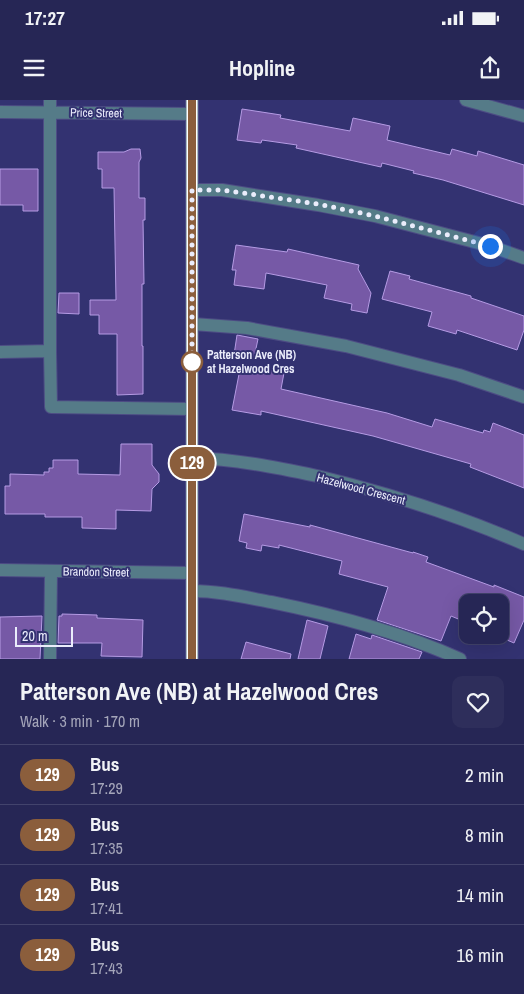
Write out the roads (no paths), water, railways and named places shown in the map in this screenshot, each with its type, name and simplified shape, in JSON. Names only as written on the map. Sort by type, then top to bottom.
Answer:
[{"type":"street","points":[[192,100],[192,659]]},
{"type":"street","points":[[466,100],[524,116]]},
{"type":"street","points":[[50,106],[51,407],[192,408]]},
{"type":"street","name":"Price Street","points":[[0,112],[50,106],[192,114]]},
{"type":"street","points":[[192,190],[222,190],[318,204],[462,238],[524,258]]},
{"type":"street","points":[[193,324],[247,328],[346,346],[459,375],[524,397]]},
{"type":"street","points":[[0,352],[50,352]]},
{"type":"street","name":"Hazelwood Crescent","points":[[192,458],[221,459],[278,468],[363,487],[444,513],[524,544]]},
{"type":"street","name":"Brandon Street","points":[[0,570],[192,573]]},
{"type":"street","points":[[50,659],[51,571]]},
{"type":"street","points":[[192,591],[210,591],[310,610],[372,626],[441,650],[460,659]]},
{"type":"place","name":"Patterson Ave (NB) at Hazelwood Cres","points":[[192,362]]}]
